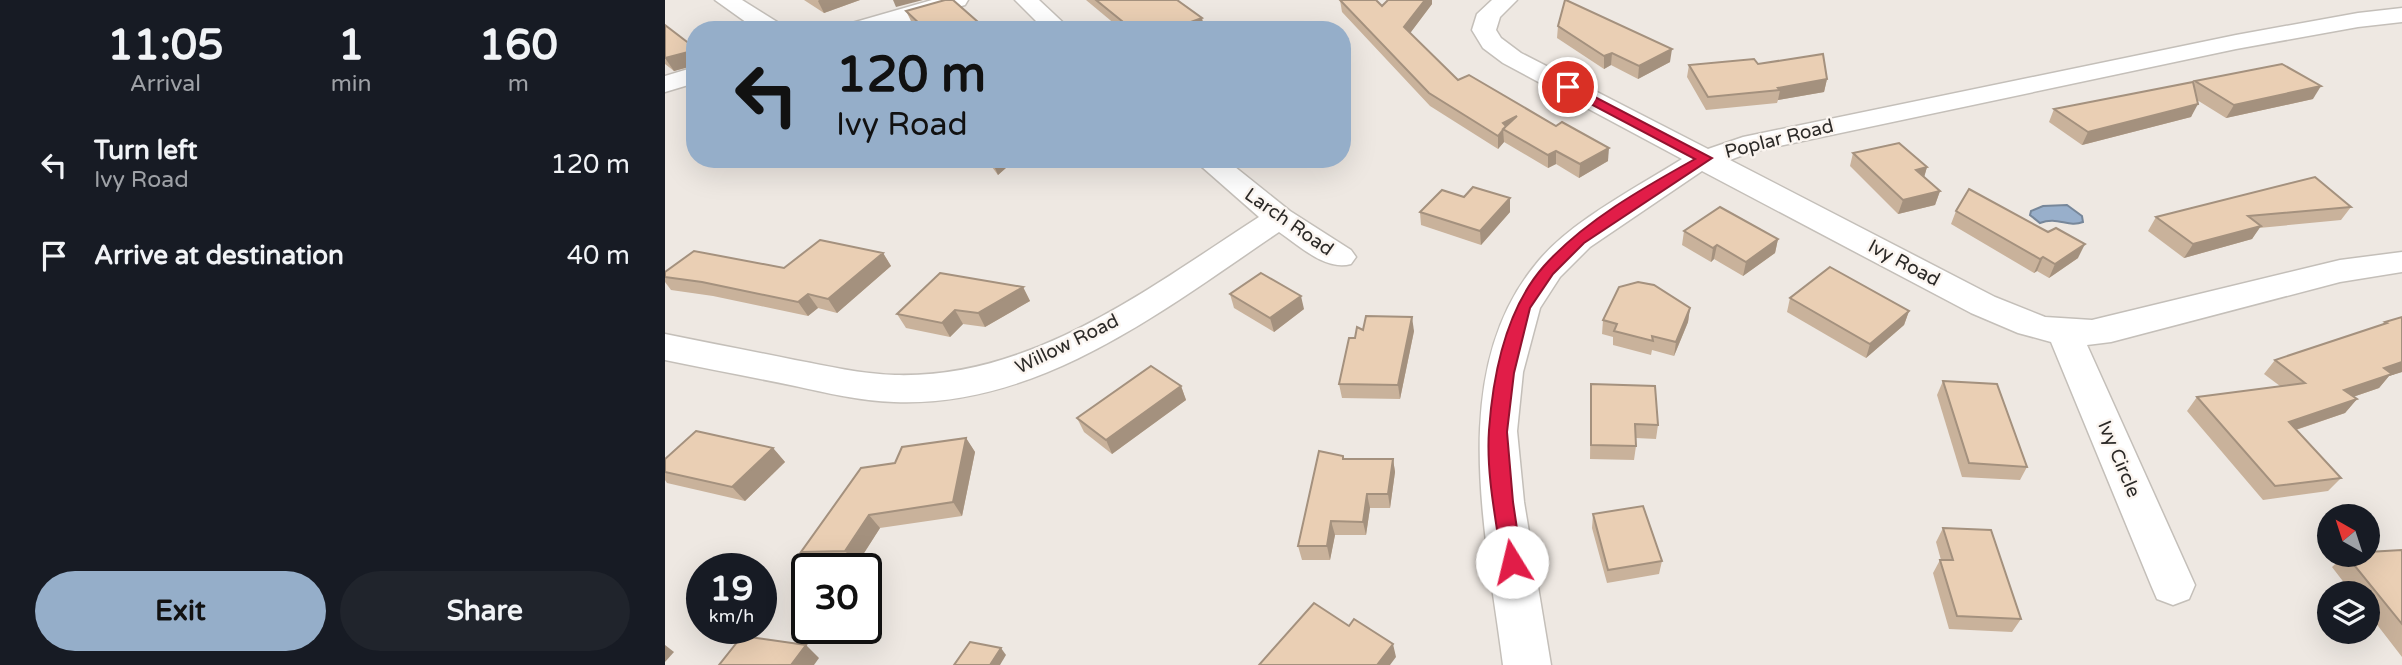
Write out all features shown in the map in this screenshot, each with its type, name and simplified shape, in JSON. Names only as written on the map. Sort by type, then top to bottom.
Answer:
[{"type":"street","points":[[726,0],[760,21]]},
{"type":"street","points":[[884,21],[957,0]]},
{"type":"street","points":[[1026,0],[1049,21]]},
{"type":"street","name":"Ivy Road","points":[[1506,0],[1493,9],[1485,25],[1485,34],[1497,48],[1998,312],[2042,330],[2065,334],[2127,327],[2340,271],[2402,262]]},
{"type":"street","points":[[2391,0],[2402,7]]},
{"type":"street","name":"Poplar Road","points":[[1527,665],[1503,502],[1498,432],[1506,373],[1518,318],[1537,285],[1579,240],[1667,180],[1705,158],[1758,141],[2235,42],[2402,15]]},
{"type":"street","points":[[665,84],[686,78]]},
{"type":"street","name":"Larch Road","points":[[1218,168],[1279,218],[1340,257]]},
{"type":"street","name":"Willow Road","points":[[665,347],[865,386],[927,388],[980,380],[1047,358],[1105,328],[1279,218]]},
{"type":"street","name":"Ivy Circle","points":[[2065,334],[2173,585]]},
{"type":"water","points":[[2067,205],[2082,216],[2083,222],[2040,223],[2030,215],[2031,211],[2043,206]]},
{"type":"building","points":[[953,0],[977,21],[917,21],[906,11]]},
{"type":"building","points":[[1096,0],[1177,0],[1202,18],[1193,21],[1122,21]]},
{"type":"building","points":[[1340,0],[1376,0],[1382,6],[1388,0],[1425,0],[1404,27],[1458,80],[1469,75],[1556,126],[1562,122],[1609,148],[1580,164],[1556,151],[1548,155],[1503,129],[1498,136],[1429,93]],"holes":[[[1517,116],[1505,127],[1503,123]]]},
{"type":"building","points":[[1565,0],[1672,49],[1639,66],[1612,53],[1604,56],[1558,26]]},
{"type":"building","points":[[665,25],[686,41],[686,53],[665,58]]},
{"type":"building","points":[[1823,54],[1827,79],[1778,88],[1780,90],[1708,97],[1689,65],[1754,59],[1758,64]]},
{"type":"building","points":[[2282,64],[2321,86],[2234,105],[2195,81]]},
{"type":"building","points":[[2193,82],[2198,104],[2088,132],[2054,109]]},
{"type":"building","points":[[1899,143],[1927,167],[1916,170],[1940,191],[1903,200],[1853,153]]},
{"type":"building","points":[[2315,177],[2351,207],[2248,216],[2261,226],[2193,244],[2156,217]]},
{"type":"building","points":[[1473,187],[1510,198],[1480,231],[1420,212],[1442,190],[1464,197]]},
{"type":"building","points":[[1969,189],[2048,232],[2056,228],[2085,244],[2055,264],[2043,257],[2040,259],[1956,211]]},
{"type":"building","points":[[1720,207],[1778,239],[1746,262],[1717,245],[1713,248],[1684,231]]},
{"type":"building","points":[[820,240],[883,253],[828,299],[808,294],[798,302],[665,277],[665,272],[694,251],[784,268]]},
{"type":"building","points":[[1830,267],[1909,311],[1870,344],[1790,298]]},
{"type":"building","points":[[940,273],[1023,287],[978,313],[955,310],[942,323],[897,314]]},
{"type":"building","points":[[1261,273],[1301,296],[1270,318],[1230,294]]},
{"type":"building","points":[[1638,282],[1654,285],[1690,308],[1676,342],[1652,336],[1653,341],[1614,331],[1617,324],[1603,320],[1619,287]]},
{"type":"building","points":[[1366,316],[1412,317],[1398,385],[1339,384],[1349,338],[1355,338],[1357,327],[1363,330]]},
{"type":"building","points":[[2402,317],[2402,362],[2384,368],[2392,374],[2344,390],[2357,399],[2289,422],[2341,478],[2275,486],[2197,397],[2305,383],[2275,360]]},
{"type":"building","points":[[1151,366],[1181,386],[1106,440],[1077,418]]},
{"type":"building","points":[[1943,381],[1997,384],[2027,467],[1969,463]]},
{"type":"building","points":[[1591,384],[1655,386],[1658,425],[1635,424],[1636,446],[1591,445]]},
{"type":"building","points":[[696,431],[773,448],[732,487],[665,472],[665,459]]},
{"type":"building","points":[[966,438],[953,502],[869,515],[845,551],[801,552],[861,468],[895,463],[902,447]]},
{"type":"building","points":[[1319,451],[1343,456],[1343,459],[1393,459],[1388,494],[1367,494],[1363,522],[1331,521],[1327,546],[1298,546]]},
{"type":"building","points":[[1643,506],[1662,561],[1608,570],[1593,514]]},
{"type":"building","points":[[1943,528],[1991,530],[2021,619],[1957,616],[1940,560],[1953,560]]},
{"type":"building","points":[[2402,550],[2402,624],[2380,597],[2380,581],[2367,581],[2356,567],[2380,567],[2380,551]]},
{"type":"building","points":[[1314,603],[1349,626],[1354,619],[1393,644],[1377,665],[1259,665]]},
{"type":"building","points":[[777,641],[806,645],[791,665],[719,665],[736,644],[777,644]]},
{"type":"building","points":[[970,642],[1001,648],[990,665],[954,665]]},
{"type":"route","points":[[1512,562],[1503,502],[1498,432],[1506,373],[1523,307],[1548,271],[1569,248],[1667,180],[1705,158],[1568,87]]}]
